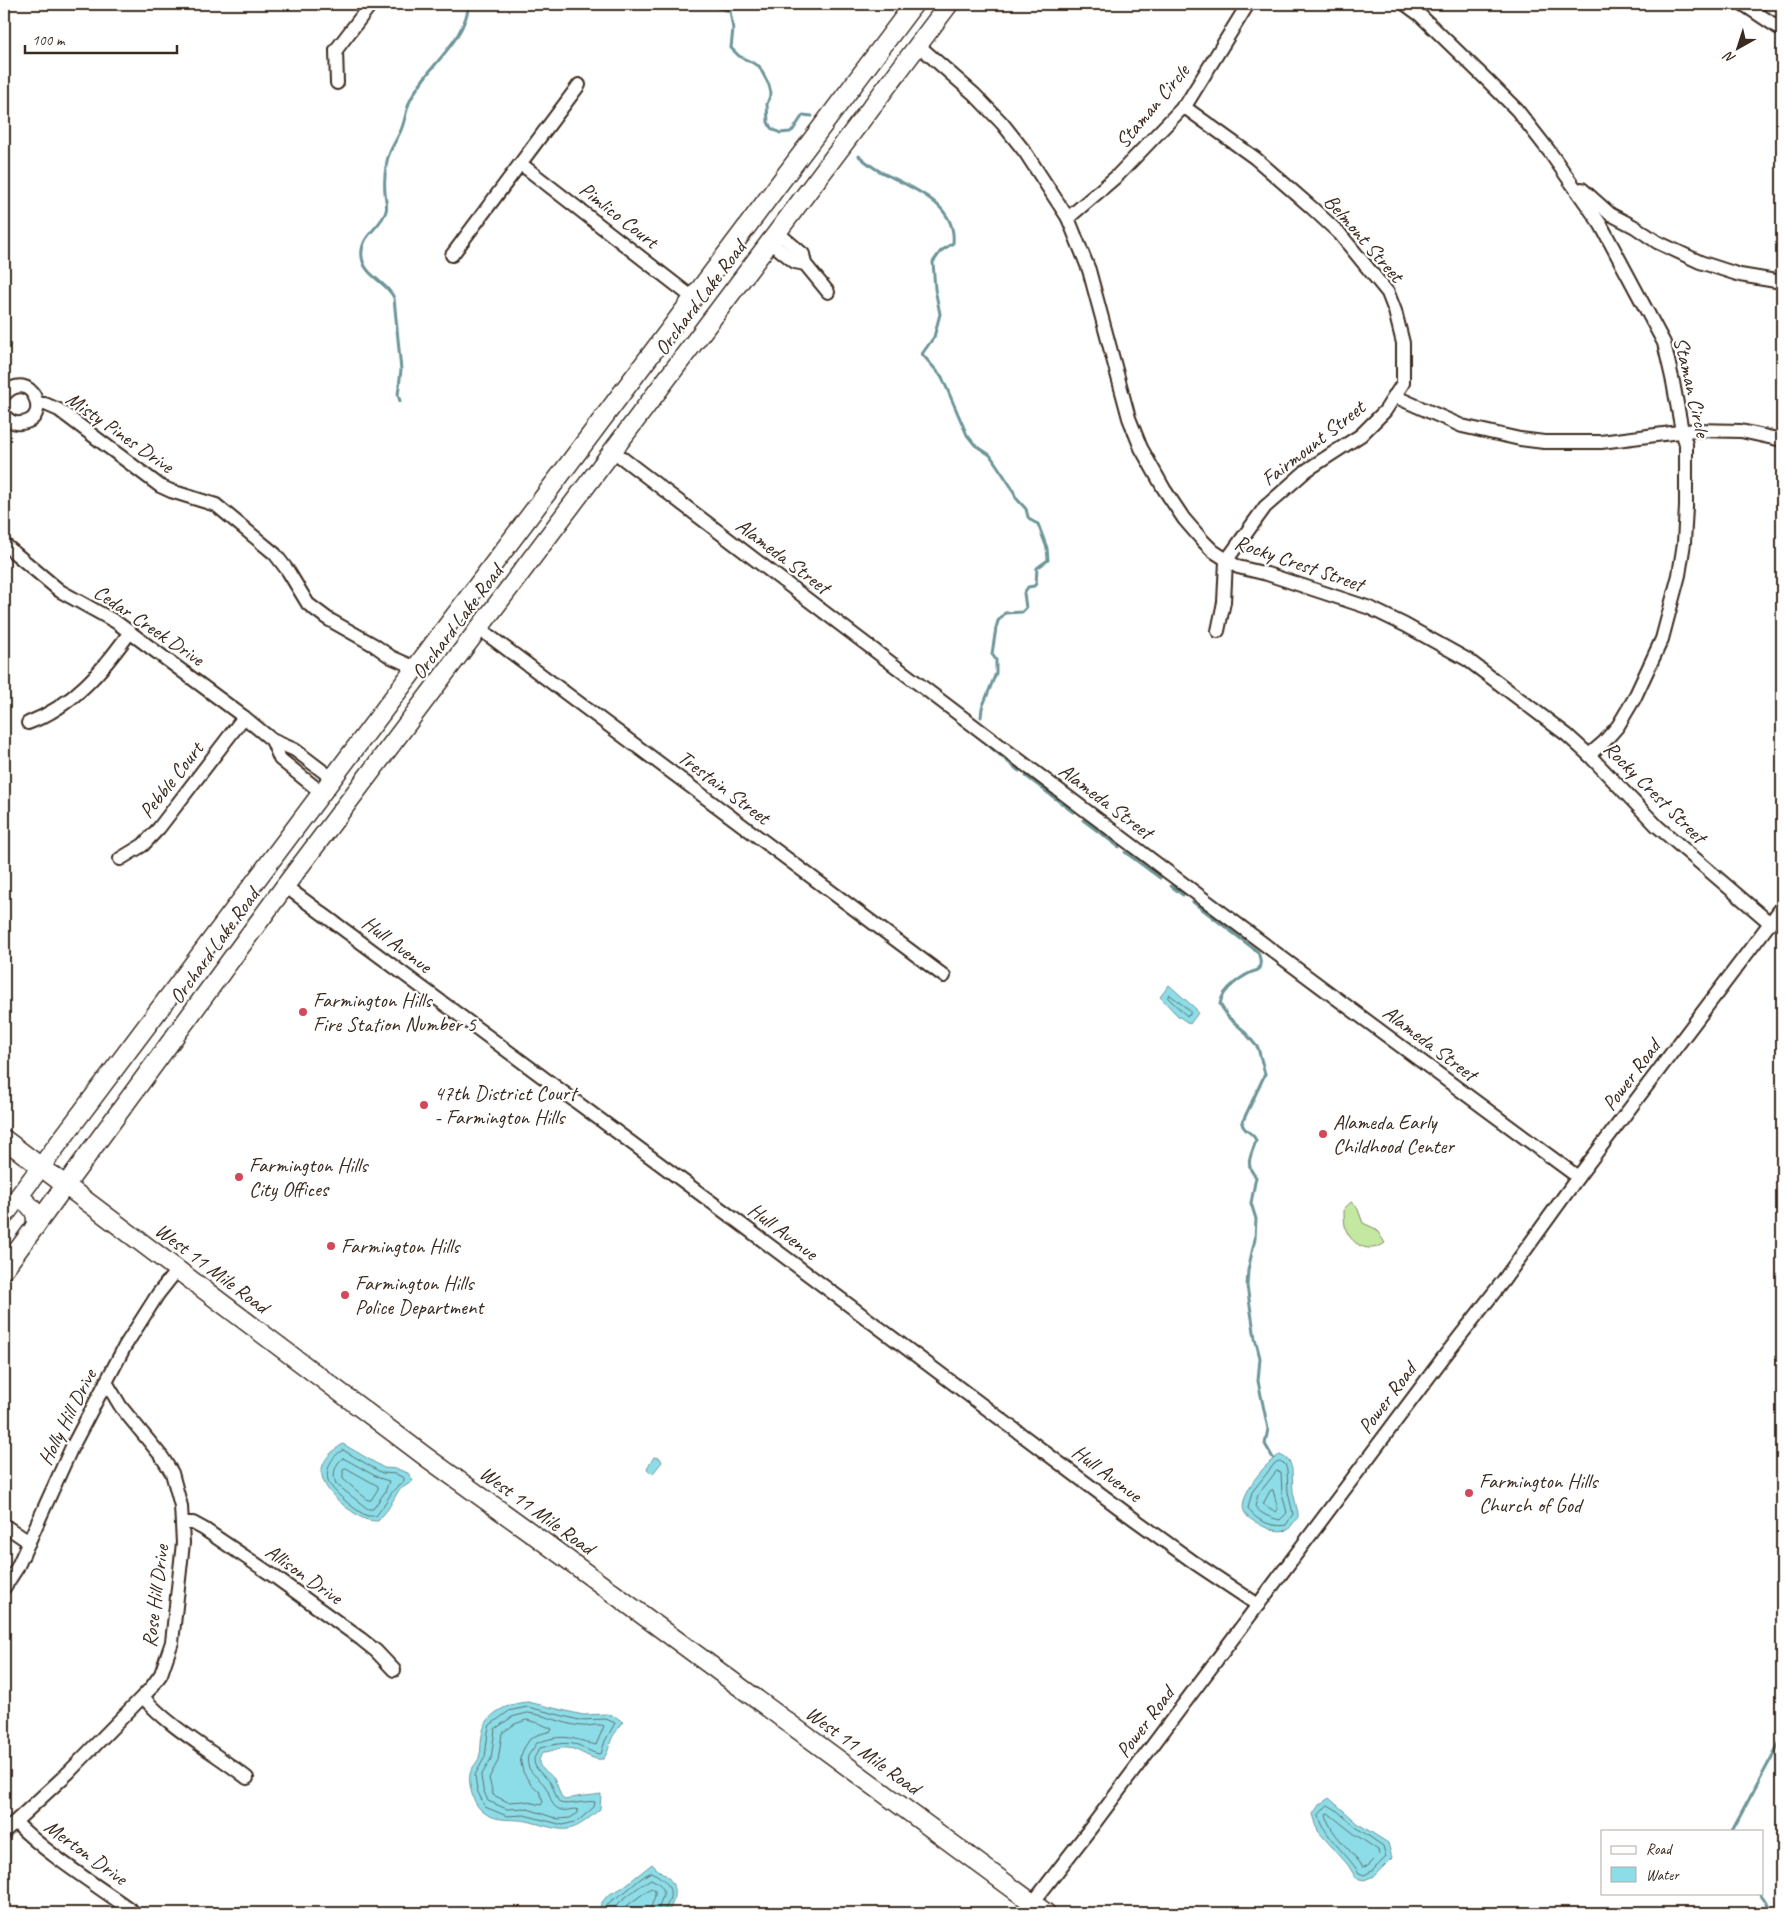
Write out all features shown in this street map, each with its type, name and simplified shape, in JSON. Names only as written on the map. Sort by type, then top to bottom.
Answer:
[{"type":"main road","name":"Orchard Lake Road","points":[[4,1216],[914,4]]},
{"type":"main road","name":"Orchard Lake Road","points":[[4,1269],[286,886],[949,4]]},
{"type":"main road","points":[[824,172],[815,165],[812,158],[813,153],[856,96],[860,76]]},
{"type":"main road","points":[[658,345],[668,352],[672,358],[673,364],[670,377]]},
{"type":"main road","points":[[518,577],[508,568],[508,558],[557,494],[569,473],[573,458]]},
{"type":"main road","points":[[416,668],[429,678],[432,686],[430,695]]},
{"type":"main road","points":[[286,886],[280,886],[272,881],[273,872],[323,807],[331,781]]},
{"type":"main road","points":[[224,924],[246,941]]},
{"type":"main road","points":[[207,946],[221,957],[223,962],[222,974]]},
{"type":"main road","points":[[72,1125],[72,1135],[75,1143],[81,1150],[88,1153]]},
{"type":"main road","name":"West 11 Mile Road","points":[[4,1139],[426,1457],[537,1537],[1035,1910]]},
{"type":"main road","points":[[19,1196],[36,1213],[35,1227]]},
{"type":"street","points":[[337,82],[336,50],[371,4]]},
{"type":"street","name":"Staman Circle","points":[[1068,218],[1118,176],[1183,106],[1199,84],[1248,4]]},
{"type":"street","name":"Staman Circle","points":[[1405,4],[1420,15],[1517,110],[1565,173],[1601,225],[1664,343],[1686,444],[1686,507],[1684,543],[1679,575],[1662,639],[1634,699],[1618,726],[1589,755]]},
{"type":"street","points":[[1743,4],[1782,30]]},
{"type":"street","name":"Rocky Crest Street","points":[[918,45],[974,94],[1002,123],[1025,152],[1068,218],[1089,270],[1128,418],[1140,448],[1184,518],[1212,551],[1238,567],[1276,577],[1370,608],[1436,641],[1468,660],[1556,725],[1589,755],[1657,826],[1770,923]]},
{"type":"street","points":[[452,254],[579,85]]},
{"type":"street","name":"Belmont Street","points":[[1183,106],[1254,158],[1312,206],[1340,234],[1384,288],[1391,301],[1404,343],[1403,383],[1394,396]]},
{"type":"street","name":"Pimlico Court","points":[[521,164],[694,298]]},
{"type":"street","points":[[1565,173],[1610,214],[1635,227],[1657,242],[1700,262],[1740,274],[1782,282]]},
{"type":"street","points":[[774,237],[795,262],[804,264],[828,292]]},
{"type":"street","name":"Misty Pines Drive","points":[[4,394],[12,388],[24,387],[33,393],[38,404],[34,416],[24,423],[11,422],[4,415]]},
{"type":"street","points":[[1394,396],[1462,426],[1520,439],[1544,442],[1601,442],[1695,430],[1741,431],[1782,440]]},
{"type":"street","name":"Fairmount Street","points":[[1226,561],[1265,507],[1308,470],[1361,435],[1385,411],[1394,396]]},
{"type":"street","name":"Misty Pines Drive","points":[[38,404],[44,404],[59,410],[160,486],[171,492],[216,505],[275,554],[308,604],[328,619],[374,644],[391,657],[416,668]]},
{"type":"street","name":"Alameda Street","points":[[613,451],[1099,821],[1578,1177]]},
{"type":"street","name":"Cedar Creek Drive","points":[[4,544],[60,590],[116,622],[244,717],[272,740],[280,759],[331,781]]},
{"type":"street","points":[[1218,631],[1224,602],[1226,561]]},
{"type":"street","name":"Trestain Street","points":[[480,629],[944,976]]},
{"type":"street","points":[[28,723],[73,698],[92,680],[130,632]]},
{"type":"street","name":"Pebble Court","points":[[120,859],[143,845],[159,828],[244,717]]},
{"type":"street","name":"Hull Avenue","points":[[286,886],[1130,1516],[1258,1605]]},
{"type":"street","name":"Power Road","points":[[1035,1910],[1258,1605],[1782,907]]},
{"type":"street","name":"Holly Hill Drive","points":[[4,1588],[17,1568],[71,1449],[106,1382],[139,1323],[177,1270]]},
{"type":"street","name":"Rose Hill Drive","points":[[4,1832],[69,1772],[142,1697],[161,1674],[172,1642],[183,1542],[181,1506],[172,1473],[150,1442],[121,1407],[106,1382]]},
{"type":"street","name":"Allison Drive","points":[[183,1523],[193,1523],[204,1529],[275,1576],[376,1651],[394,1670]]},
{"type":"street","points":[[4,1525],[29,1542]]},
{"type":"street","points":[[142,1697],[154,1710],[247,1778]]},
{"type":"street","name":"Merton Drive","points":[[15,1822],[54,1855],[135,1913]]},
{"type":"green space","points":[[1351,1202],[1357,1207],[1363,1223],[1376,1229],[1385,1243],[1374,1248],[1362,1247],[1349,1236],[1345,1225],[1344,1209]]},
{"type":"water","points":[[1169,985],[1196,1009],[1198,1013],[1190,1024],[1178,1016],[1160,997]]},
{"type":"water","points":[[343,1444],[384,1468],[397,1469],[408,1473],[413,1481],[399,1490],[388,1509],[378,1521],[358,1516],[338,1500],[325,1484],[322,1468],[325,1460]]},
{"type":"water","points":[[1280,1455],[1289,1460],[1292,1469],[1293,1492],[1298,1517],[1288,1530],[1280,1531],[1266,1528],[1250,1519],[1244,1511],[1243,1505],[1254,1480],[1268,1464]]},
{"type":"water","points":[[654,1457],[660,1458],[662,1462],[653,1473],[649,1472],[647,1468]]},
{"type":"water","points":[[528,1702],[583,1715],[607,1714],[623,1722],[613,1736],[607,1754],[603,1759],[594,1758],[565,1748],[543,1752],[540,1757],[540,1765],[554,1779],[563,1799],[601,1794],[600,1809],[574,1827],[561,1829],[525,1821],[499,1819],[481,1810],[473,1798],[470,1774],[479,1758],[485,1724],[500,1710],[514,1704]]},
{"type":"water","points":[[1329,1798],[1360,1825],[1388,1843],[1392,1858],[1374,1876],[1364,1880],[1356,1878],[1348,1865],[1318,1831],[1313,1814],[1319,1805]]},
{"type":"water","points":[[652,1864],[669,1878],[674,1887],[674,1897],[668,1913],[597,1913],[608,1895],[622,1888]]},
{"type":"waterway","points":[[400,401],[398,395],[401,370],[394,298],[391,292],[367,269],[362,257],[362,249],[367,237],[384,217],[386,211],[385,173],[387,161],[402,127],[410,101],[417,88],[460,31],[466,18],[469,4]]},
{"type":"waterway","points":[[712,4],[715,7],[730,11],[733,29],[731,48],[739,56],[759,66],[769,85],[771,93],[767,104],[768,122],[771,128],[780,133],[790,132],[803,115],[812,116]]},
{"type":"waterway","points":[[859,156],[878,170],[920,192],[941,208],[948,218],[952,230],[953,243],[941,251],[933,262],[935,289],[940,314],[934,337],[922,354],[942,377],[967,435],[975,445],[990,455],[1012,488],[1016,498],[1026,509],[1028,517],[1038,524],[1047,548],[1048,560],[1037,568],[1036,584],[1028,587],[1024,593],[1026,608],[1022,612],[1005,613],[998,621],[992,654],[996,660],[996,673],[982,708],[981,717]]},
{"type":"waterway","points":[[975,734],[1019,771]]},
{"type":"waterway","points":[[1026,776],[1073,812]]},
{"type":"waterway","points":[[1083,820],[1119,847]]},
{"type":"waterway","points":[[1125,852],[1160,878]]},
{"type":"waterway","points":[[1171,886],[1183,895]]},
{"type":"waterway","points":[[1193,902],[1258,952],[1260,959],[1258,970],[1246,975],[1229,988],[1220,1004],[1228,1017],[1243,1030],[1258,1048],[1265,1074],[1242,1123],[1256,1141],[1249,1164],[1252,1173],[1256,1177],[1251,1203],[1256,1219],[1255,1239],[1248,1270],[1247,1286],[1260,1358],[1258,1381],[1268,1429],[1265,1444],[1273,1458]]},
{"type":"waterway","points":[[1733,1830],[1782,1738]]},
{"type":"waterway","points":[[1761,1894],[1767,1903],[1770,1913]]},
{"type":"place","name":"Farmington Hills Fire Station Number 5","points":[[303,1012]]},
{"type":"place","name":"47th District Court - Farmington Hills","points":[[424,1105]]},
{"type":"place","name":"Alameda Early Childhood Center","points":[[1323,1134]]},
{"type":"place","name":"Farmington Hills City Offices","points":[[239,1177]]},
{"type":"place","name":"Farmington Hills","points":[[331,1246]]},
{"type":"place","name":"Farmington Hills Police Department","points":[[345,1295]]},
{"type":"place","name":"Farmington Hills Church of God","points":[[1469,1493]]}]
